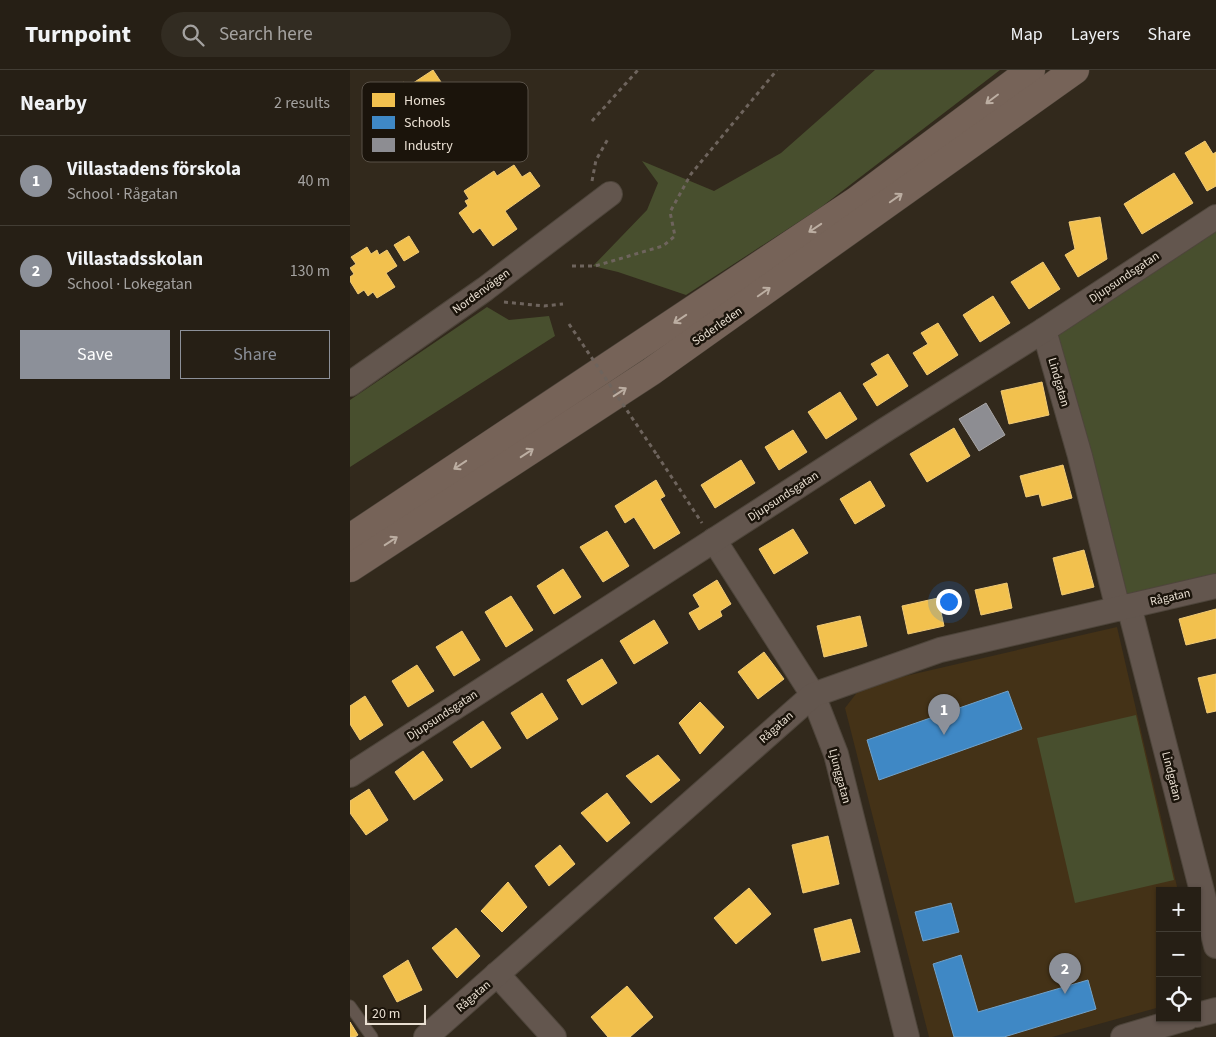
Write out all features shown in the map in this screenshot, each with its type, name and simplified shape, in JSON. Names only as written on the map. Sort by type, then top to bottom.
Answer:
[{"type":"highway","points":[[350,538],[856,201],[1031,70]]},
{"type":"highway","name":"Söderleden","points":[[350,568],[652,371],[1075,70]]},
{"type":"street","name":"Nordenvägen","points":[[350,384],[485,289],[610,194]]},
{"type":"street","name":"Djupsundsgatan","points":[[350,775],[1044,330],[1216,217]]},
{"type":"street","name":"Lindgatan","points":[[1044,330],[1123,607],[1216,946]]},
{"type":"street","name":"Ljunggatan","points":[[714,540],[813,694],[836,754],[907,1037]]},
{"type":"street","name":"Rågatan","points":[[426,1037],[813,694],[940,650],[1216,586]]},
{"type":"street","points":[[497,974],[554,1037]]},
{"type":"street","points":[[1201,1014],[1216,1010]]},
{"type":"street","points":[[1123,1037],[1174,1022]]},
{"type":"lane","points":[[350,1006],[372,1037]]},
{"type":"path","points":[[592,121],[638,70]]},
{"type":"path","points":[[572,266],[595,266],[663,246],[675,236],[670,212],[691,174],[777,70]]},
{"type":"path","points":[[485,289],[501,302],[544,306],[563,304]]},
{"type":"path","points":[[569,324],[714,540]]},
{"type":"shaded area","points":[[1117,627],[1177,887],[1156,887],[1156,1008],[1052,1037],[929,1037],[845,708],[862,686]]},
{"type":"green space","points":[[875,70],[1000,70],[820,208],[686,295],[618,272],[593,266],[647,210],[658,183],[642,161],[714,191],[781,153]]},
{"type":"green space","points":[[1216,230],[1216,574],[1125,596],[1056,335]]},
{"type":"green space","points":[[487,307],[509,320],[549,316],[555,336],[350,467],[350,400]]},
{"type":"green space","points":[[1136,715],[1174,880],[1075,903],[1037,738]]},
{"type":"building: Homes","points":[[433,70],[441,82],[415,82]]},
{"type":"building: Homes","points":[[1205,141],[1213,154],[1216,152],[1216,186],[1207,191],[1185,153]]},
{"type":"building: Homes","points":[[514,165],[522,177],[530,172],[540,186],[505,211],[517,229],[493,246],[480,228],[473,233],[459,213],[468,206],[465,201],[469,199],[464,191],[494,171],[497,176]]},
{"type":"building: Homes","points":[[1174,173],[1193,203],[1142,234],[1124,204]]},
{"type":"building: Homes","points":[[1100,217],[1107,259],[1078,277],[1065,255],[1075,249],[1069,222]]},
{"type":"building: Homes","points":[[409,236],[419,252],[404,261],[394,245]]},
{"type":"building: Homes","points":[[367,247],[371,254],[377,250],[379,255],[387,250],[397,266],[386,273],[395,287],[377,298],[373,292],[368,296],[364,290],[358,294],[350,281],[350,277],[354,274],[350,268],[356,264],[351,257]]},
{"type":"building: Homes","points":[[1043,262],[1060,289],[1029,309],[1011,282]]},
{"type":"building: Homes","points":[[993,296],[1010,323],[980,342],[963,315]]},
{"type":"building: Homes","points":[[938,323],[958,355],[927,375],[913,353],[928,344],[921,333]]},
{"type":"building: Homes","points":[[888,354],[908,386],[877,406],[863,384],[878,375],[871,364]]},
{"type":"building: Homes","points":[[1042,382],[1049,415],[1009,424],[1001,391]]},
{"type":"building: Homes","points":[[840,392],[857,419],[826,439],[808,412]]},
{"type":"building: Homes","points":[[954,428],[970,456],[927,482],[910,454]]},
{"type":"building: Homes","points":[[793,430],[807,452],[779,470],[765,447]]},
{"type":"building: Homes","points":[[741,460],[755,483],[715,508],[701,485]]},
{"type":"building: Homes","points":[[1063,465],[1072,498],[1042,506],[1039,494],[1026,497],[1020,476]]},
{"type":"building: Homes","points":[[656,480],[665,496],[660,499],[680,533],[654,549],[634,517],[625,523],[615,506]]},
{"type":"building: Homes","points":[[870,481],[885,506],[855,524],[840,499]]},
{"type":"building: Homes","points":[[793,529],[808,553],[774,574],[759,549]]},
{"type":"building: Homes","points":[[607,531],[629,566],[603,582],[580,547]]},
{"type":"building: Homes","points":[[1084,550],[1094,587],[1062,595],[1053,558]]},
{"type":"building: Homes","points":[[563,569],[581,597],[554,614],[537,586]]},
{"type":"building: Homes","points":[[717,580],[731,604],[720,611],[722,616],[699,630],[689,613],[700,607],[693,595]]},
{"type":"building: Homes","points":[[1007,583],[1012,608],[981,615],[975,590]]},
{"type":"building: Homes","points":[[511,596],[533,630],[506,647],[485,612]]},
{"type":"building: Homes","points":[[938,598],[944,626],[908,634],[902,606]]},
{"type":"building: Homes","points":[[1216,609],[1216,638],[1186,645],[1179,619]]},
{"type":"building: Homes","points":[[860,616],[867,646],[824,657],[817,626]]},
{"type":"building: Homes","points":[[654,620],[668,643],[634,664],[620,641]]},
{"type":"building: Homes","points":[[462,631],[480,660],[454,676],[436,647]]},
{"type":"building: Homes","points":[[764,652],[784,679],[758,699],[738,672]]},
{"type":"building: Homes","points":[[602,659],[617,683],[582,705],[567,680]]},
{"type":"building: Homes","points":[[417,665],[434,691],[408,707],[392,681]]},
{"type":"building: Homes","points":[[1216,674],[1216,711],[1207,713],[1198,678]]},
{"type":"building: Homes","points":[[542,693],[558,719],[527,739],[511,713]]},
{"type":"building: Homes","points":[[365,696],[383,725],[360,740],[350,724],[350,706]]},
{"type":"building: Homes","points":[[700,702],[724,727],[700,754],[679,723]]},
{"type":"building: Homes","points":[[483,721],[501,748],[471,768],[453,742]]},
{"type":"building: Homes","points":[[423,751],[443,780],[414,800],[395,772]]},
{"type":"building: Homes","points":[[658,755],[680,780],[651,803],[626,776]]},
{"type":"building: Homes","points":[[369,789],[388,820],[366,835],[350,813],[350,801]]},
{"type":"building: Homes","points":[[607,793],[630,823],[607,842],[581,813]]},
{"type":"building: Homes","points":[[828,836],[839,884],[803,893],[792,845]]},
{"type":"building: Homes","points":[[560,845],[575,864],[549,886],[535,866]]},
{"type":"building: Homes","points":[[508,882],[527,907],[502,932],[481,911]]},
{"type":"building: Homes","points":[[749,888],[771,914],[736,944],[714,918]]},
{"type":"building: Homes","points":[[851,919],[860,952],[822,961],[814,929]]},
{"type":"building: Homes","points":[[456,928],[480,956],[457,978],[432,948]]},
{"type":"building: Homes","points":[[408,960],[422,990],[397,1002],[383,976]]},
{"type":"building: Homes","points":[[627,986],[653,1017],[630,1037],[608,1037],[591,1017]]},
{"type":"building: Homes","points":[[350,1022],[358,1035],[355,1037],[350,1037]]},
{"type":"building: Schools","points":[[1008,691],[1022,729],[879,780],[867,740]]},
{"type":"building: Schools","points":[[951,903],[959,932],[923,941],[915,912]]},
{"type":"building: Schools","points":[[961,955],[978,1012],[1088,980],[1096,1009],[1004,1037],[954,1037],[933,964]]},
{"type":"building: Industry","points":[[986,403],[1005,435],[979,451],[959,419]]},
{"type":"place","name":"Villastadens förskola","points":[[944,735]]},
{"type":"place","name":"Villastadsskolan","points":[[1065,994]]}]
